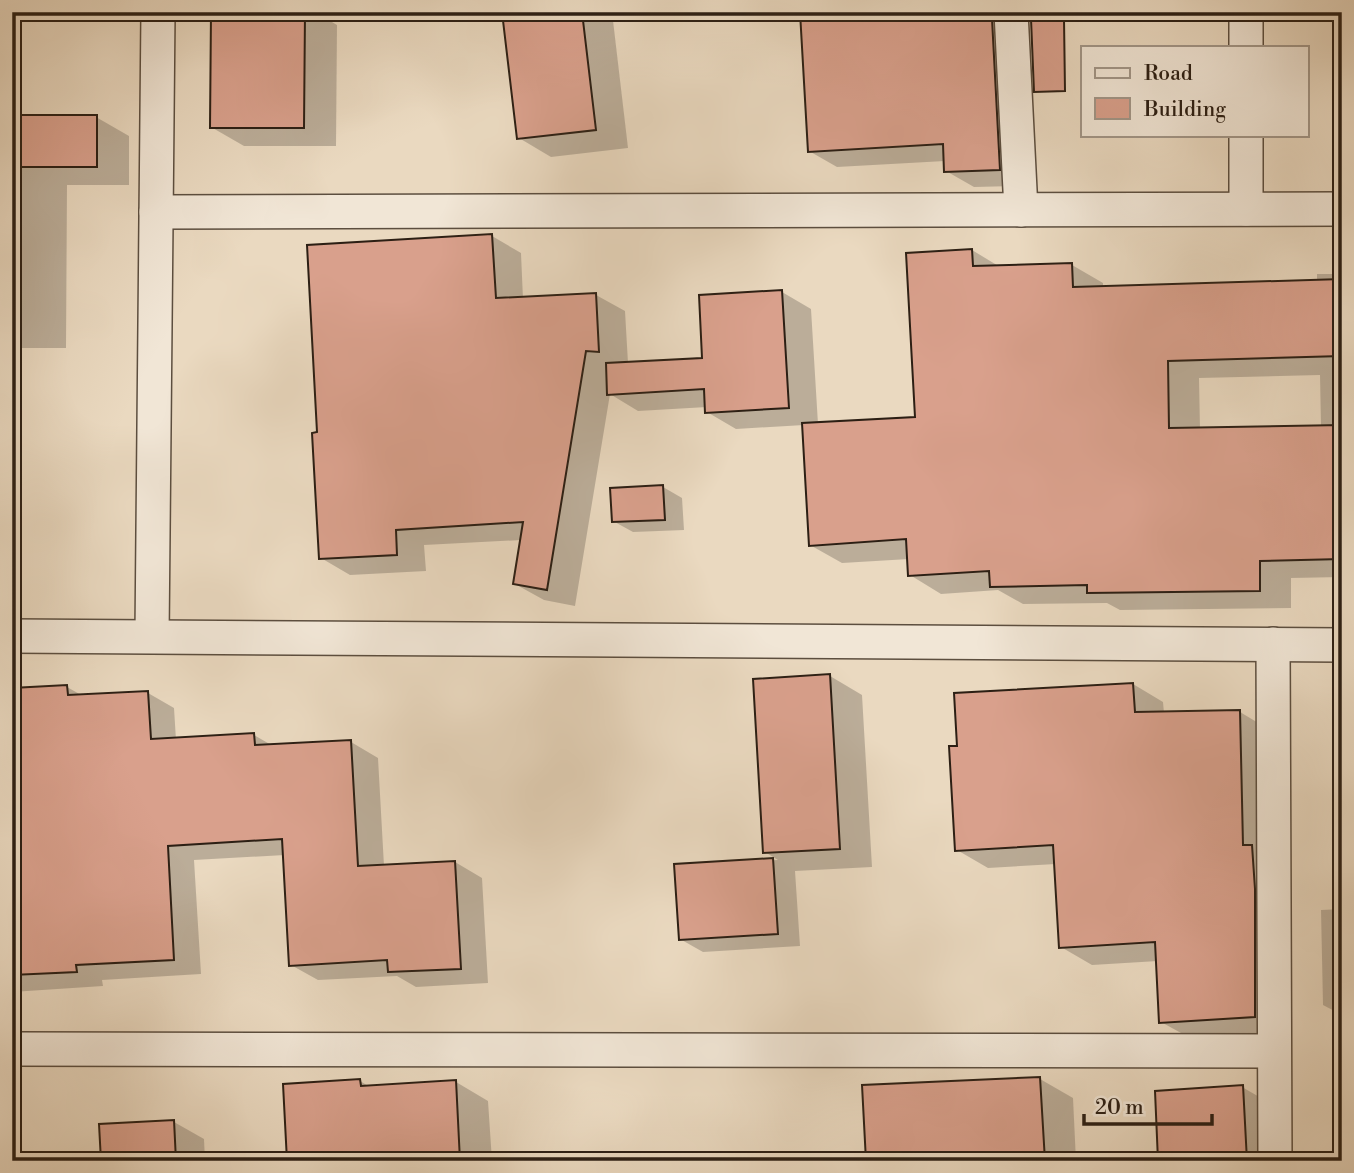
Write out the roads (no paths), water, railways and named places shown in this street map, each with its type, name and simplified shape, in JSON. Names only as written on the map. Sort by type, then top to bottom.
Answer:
[{"type":"street","points":[[152,636],[158,12]]},
{"type":"street","points":[[1011,12],[1021,210]]},
{"type":"street","points":[[1246,46],[1247,12]]},
{"type":"street","points":[[1246,136],[1246,209]]},
{"type":"street","points":[[156,212],[1342,209]]},
{"type":"street","points":[[12,636],[1342,645]]},
{"type":"street","points":[[1273,644],[1275,1161]]},
{"type":"street","points":[[12,1049],[1275,1051]]}]
